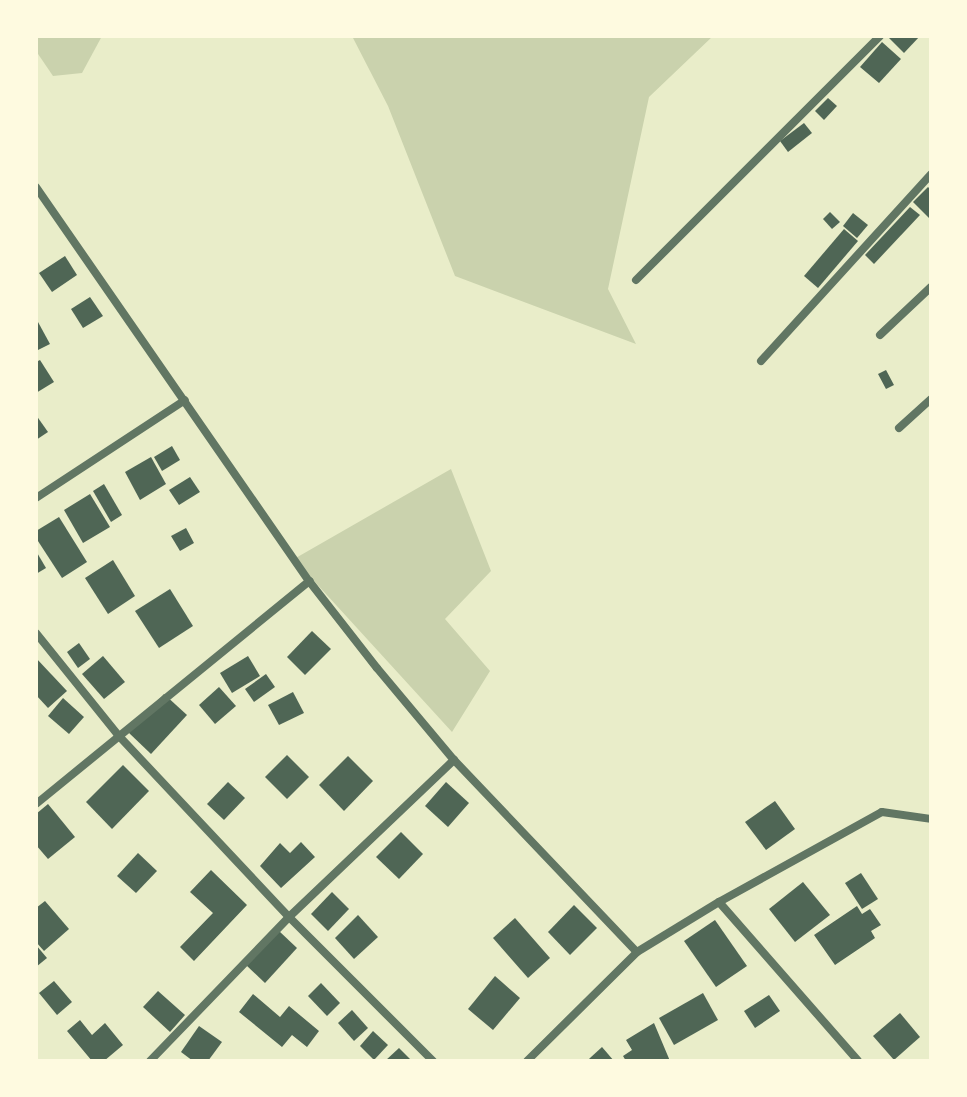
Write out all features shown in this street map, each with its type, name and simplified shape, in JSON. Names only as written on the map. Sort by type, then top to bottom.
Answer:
[{"type":"street","points":[[636,280],[880,36]]},
{"type":"street","points":[[761,361],[931,174]]},
{"type":"street","points":[[36,187],[309,581],[454,760],[637,952]]},
{"type":"street","points":[[880,335],[931,287]]},
{"type":"street","points":[[899,428],[931,399]]},
{"type":"street","points":[[36,498],[185,400]]},
{"type":"street","points":[[36,804],[309,581]]},
{"type":"street","points":[[36,633],[118,735],[289,917],[433,1061]]},
{"type":"street","points":[[150,1061],[289,917],[454,760]]},
{"type":"street","points":[[527,1061],[637,952],[719,902],[882,812],[931,819]]},
{"type":"street","points":[[719,902],[858,1061]]},
{"type":"green space","points":[[36,36],[102,36],[82,73],[53,76],[36,51]]},
{"type":"green space","points":[[352,36],[713,36],[649,97],[608,289],[636,344],[455,276],[388,106]]},
{"type":"green space","points":[[451,469],[491,571],[445,619],[490,671],[452,732],[294,559]]},
{"type":"building","points":[[887,36],[920,36],[904,53]]},
{"type":"building","points":[[882,42],[901,59],[879,83],[860,67]]},
{"type":"building","points":[[828,98],[837,106],[824,120],[815,111]]},
{"type":"building","points":[[804,123],[812,133],[788,152],[780,141]]},
{"type":"building","points":[[928,187],[931,190],[931,220],[913,202]]},
{"type":"building","points":[[910,207],[920,215],[874,264],[865,255]]},
{"type":"building","points":[[830,212],[840,222],[832,229],[823,219]]},
{"type":"building","points":[[853,213],[868,225],[857,238],[843,226]]},
{"type":"building","points":[[844,229],[858,241],[818,288],[804,276]]},
{"type":"building","points":[[65,256],[77,275],[52,292],[39,273]]},
{"type":"building","points":[[90,297],[103,316],[83,328],[71,309]]},
{"type":"building","points":[[38,322],[50,344],[36,351],[36,324]]},
{"type":"building","points":[[40,360],[54,382],[36,393],[36,362]]},
{"type":"building","points":[[886,370],[894,385],[886,389],[878,374]]},
{"type":"building","points":[[36,415],[48,432],[36,440]]},
{"type":"building","points":[[172,446],[180,460],[162,471],[154,457]]},
{"type":"building","points":[[151,457],[166,484],[140,500],[125,472]]},
{"type":"building","points":[[190,477],[200,492],[179,505],[169,490]]},
{"type":"building","points":[[104,484],[122,515],[111,522],[93,491]]},
{"type":"building","points":[[90,494],[110,527],[83,543],[64,510]]},
{"type":"building","points":[[59,517],[87,562],[62,578],[36,538],[36,531]]},
{"type":"building","points":[[186,528],[194,543],[180,551],[171,536]]},
{"type":"building","points":[[36,551],[46,568],[36,574]]},
{"type":"building","points":[[113,560],[135,596],[108,614],[85,578]]},
{"type":"building","points":[[170,589],[193,626],[159,648],[135,611]]},
{"type":"building","points":[[312,631],[331,649],[305,675],[287,657]]},
{"type":"building","points":[[79,643],[90,659],[78,668],[67,652]]},
{"type":"building","points":[[103,656],[125,682],[104,699],[82,674]]},
{"type":"building","points":[[248,656],[260,676],[232,693],[220,673]]},
{"type":"building","points":[[36,658],[67,691],[48,708],[36,695]]},
{"type":"building","points":[[266,674],[275,687],[254,702],[245,689]]},
{"type":"building","points":[[219,687],[236,706],[215,724],[199,705]]},
{"type":"building","points":[[293,692],[304,713],[279,725],[268,705]]},
{"type":"building","points":[[164,694],[187,715],[151,754],[128,732]]},
{"type":"building","points":[[63,698],[84,717],[69,734],[48,716]]},
{"type":"building","points":[[287,755],[309,777],[287,799],[265,777]]},
{"type":"building","points":[[348,756],[373,781],[344,811],[319,785]]},
{"type":"building","points":[[123,765],[149,791],[112,829],[86,802]]},
{"type":"building","points":[[228,782],[245,798],[224,820],[207,804]]},
{"type":"building","points":[[446,782],[469,803],[448,827],[425,806]]},
{"type":"building","points":[[775,801],[795,829],[766,850],[745,822]]},
{"type":"building","points":[[48,804],[75,837],[48,859],[36,845],[36,814]]},
{"type":"building","points":[[401,832],[423,854],[399,879],[376,857]]},
{"type":"building","points":[[301,842],[315,857],[281,888],[260,866],[280,843],[290,853]]},
{"type":"building","points":[[138,853],[157,871],[136,893],[117,876]]},
{"type":"building","points":[[211,870],[247,905],[194,961],[180,947],[213,913],[190,892]]},
{"type":"building","points":[[861,873],[878,899],[862,909],[845,883]]},
{"type":"building","points":[[803,882],[830,915],[795,942],[769,909]]},
{"type":"building","points":[[332,892],[349,909],[328,931],[311,914]]},
{"type":"building","points":[[45,901],[69,929],[44,951],[36,942],[36,908]]},
{"type":"building","points":[[574,905],[597,928],[570,955],[548,932]]},
{"type":"building","points":[[857,906],[862,914],[870,909],[881,925],[871,931],[875,938],[835,965],[814,935]]},
{"type":"building","points":[[358,915],[378,937],[354,959],[335,938]]},
{"type":"building","points":[[515,918],[550,958],[528,978],[493,938]]},
{"type":"building","points":[[715,920],[747,966],[716,987],[684,941]]},
{"type":"building","points":[[279,931],[297,948],[265,983],[246,965]]},
{"type":"building","points":[[36,945],[47,958],[36,967]]},
{"type":"building","points":[[495,976],[520,998],[493,1030],[468,1009]]},
{"type":"building","points":[[54,981],[72,1002],[57,1015],[39,993]]},
{"type":"building","points":[[321,983],[340,1003],[327,1016],[308,996]]},
{"type":"building","points":[[158,991],[185,1015],[170,1032],[143,1007]]},
{"type":"building","points":[[703,993],[718,1020],[674,1045],[659,1018]]},
{"type":"building","points":[[253,994],[280,1017],[289,1006],[319,1031],[307,1047],[292,1035],[282,1047],[239,1012]]},
{"type":"building","points":[[769,995],[780,1011],[755,1028],[744,1011]]},
{"type":"building","points":[[352,1010],[368,1028],[354,1041],[338,1023]]},
{"type":"building","points":[[900,1013],[920,1037],[894,1060],[873,1036]]},
{"type":"building","points":[[80,1020],[92,1035],[105,1023],[123,1045],[104,1061],[92,1061],[67,1031]]},
{"type":"building","points":[[654,1023],[670,1061],[626,1061],[623,1056],[632,1050],[626,1040]]},
{"type":"building","points":[[199,1026],[222,1042],[208,1061],[193,1061],[181,1052]]},
{"type":"building","points":[[373,1031],[388,1045],[374,1060],[360,1046]]},
{"type":"building","points":[[602,1047],[614,1061],[587,1061],[590,1058]]},
{"type":"building","points":[[399,1048],[412,1061],[385,1061]]}]
